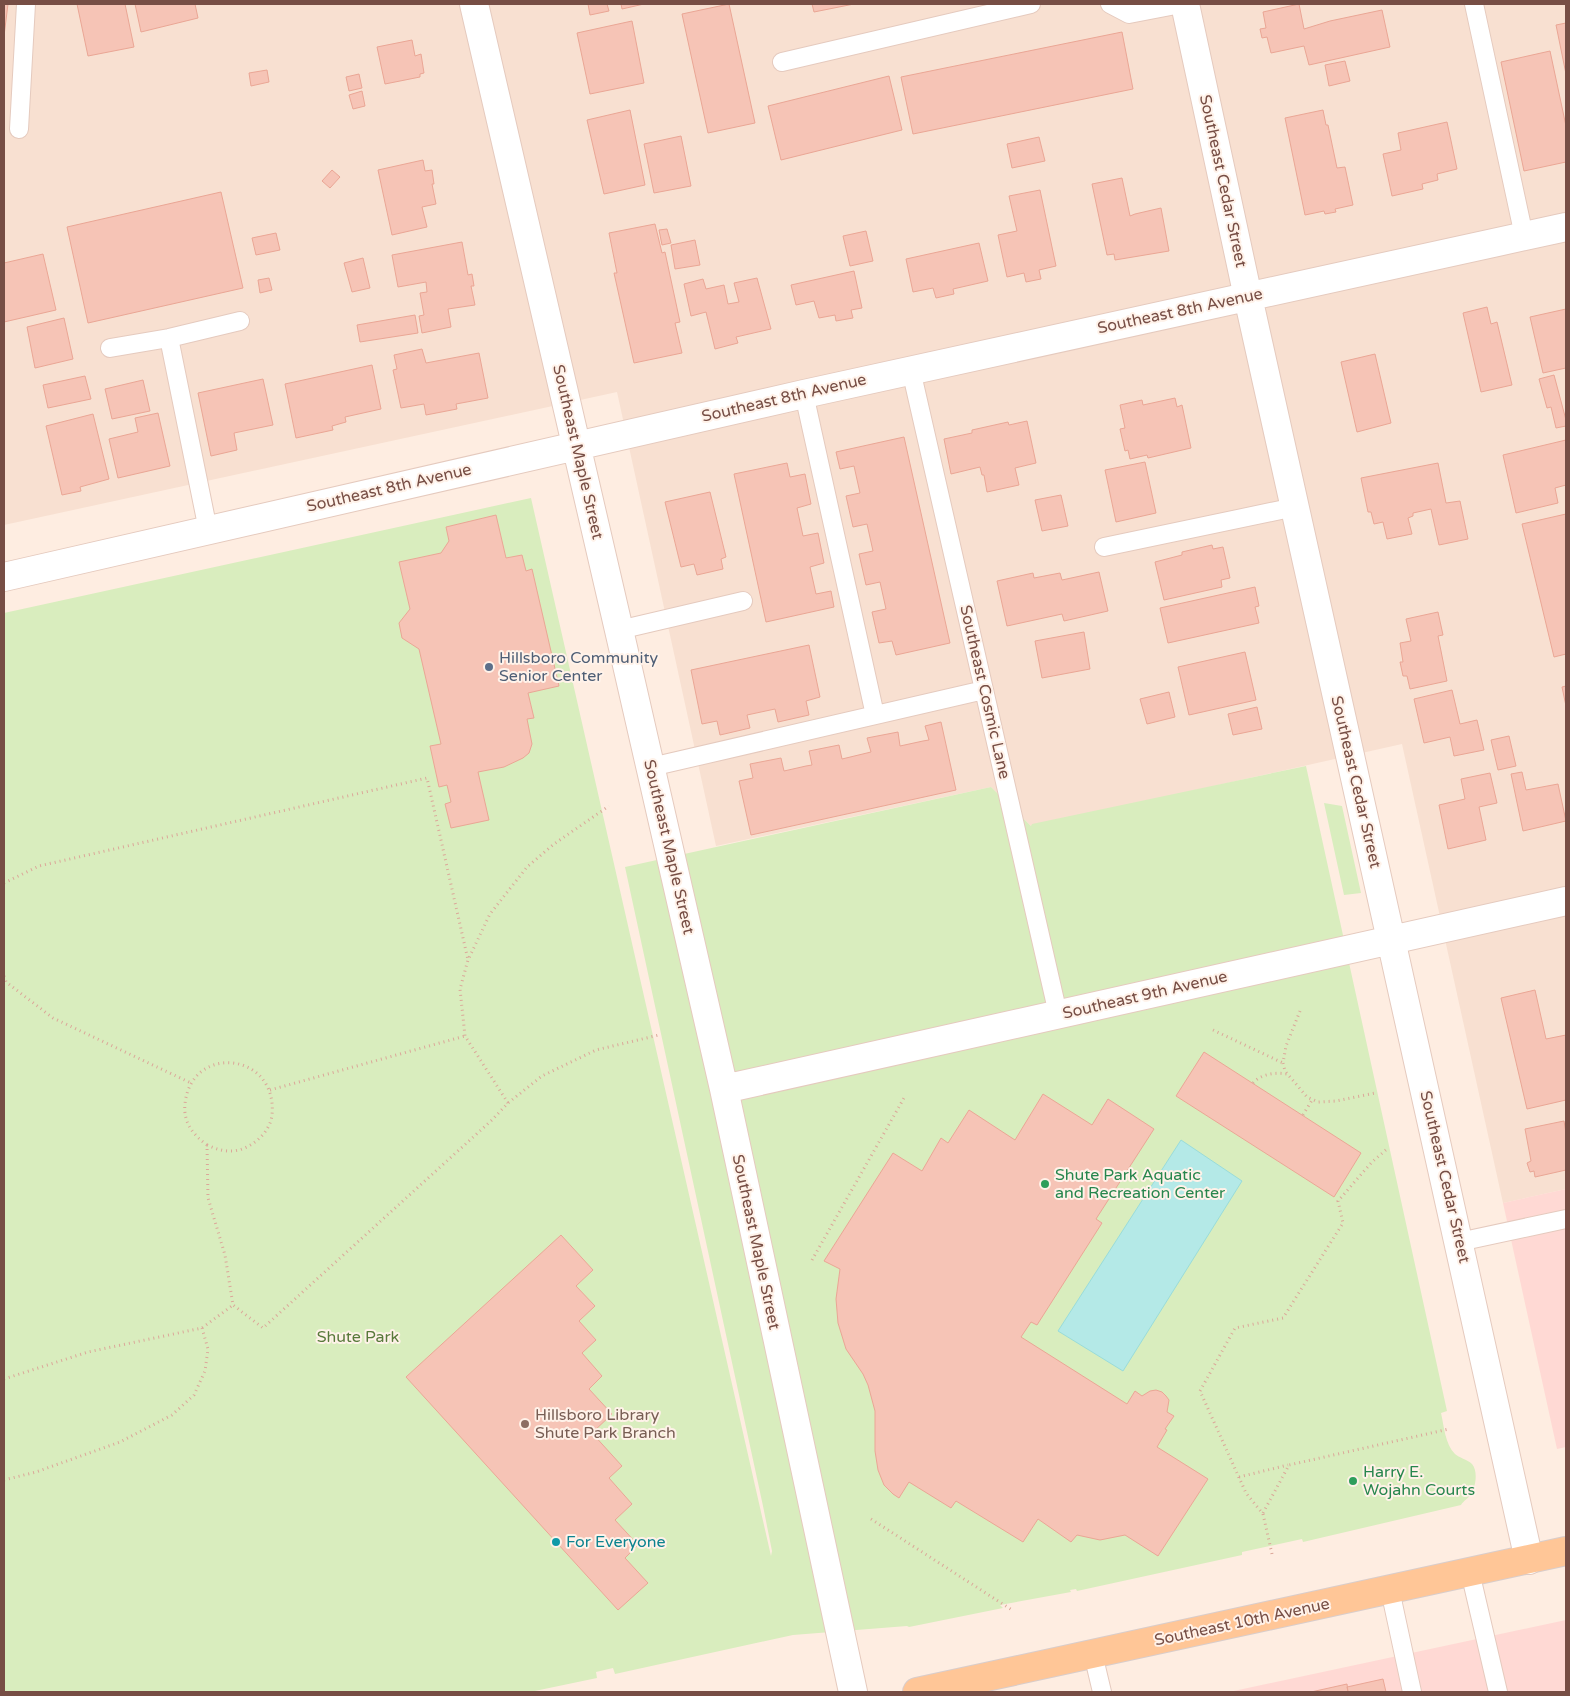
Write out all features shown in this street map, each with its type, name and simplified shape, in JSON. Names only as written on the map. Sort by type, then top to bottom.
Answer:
[{"type":"main road","name":"Southeast 10th Avenue","points":[[917,1692],[1566,1551]]},
{"type":"street","name":"Southeast Maple Street","points":[[474,4],[620,630],[724,1088],[853,1692]]},
{"type":"street","name":"Southeast Cedar Street","points":[[1185,4],[1248,297],[1529,1560]]},
{"type":"street","name":"Southeast 8th Avenue","points":[[4,577],[911,370],[1566,227]]},
{"type":"street","name":"Southeast 9th Avenue","points":[[724,1088],[1566,901]]},
{"type":"lane","points":[[19,129],[26,4]]},
{"type":"lane","points":[[782,62],[1030,4]]},
{"type":"lane","points":[[1110,4],[1129,14],[1181,4]]},
{"type":"lane","points":[[1474,4],[1524,236]]},
{"type":"lane","points":[[110,348],[169,338],[240,320]]},
{"type":"lane","points":[[169,338],[208,530]]},
{"type":"lane","name":"Southeast Cosmic Lane","points":[[911,370],[1058,1014]]},
{"type":"lane","points":[[804,394],[875,715]]},
{"type":"lane","points":[[1104,547],[1295,506]]},
{"type":"lane","points":[[620,630],[744,601]]},
{"type":"lane","points":[[651,767],[984,690]]},
{"type":"lane","points":[[1459,1242],[1566,1219]]},
{"type":"lane","points":[[1470,1572],[1498,1692]]},
{"type":"lane","points":[[1390,1590],[1412,1692]]},
{"type":"lane","points":[[1093,1654],[1102,1692]]},
{"type":"path","points":[[4,883],[39,866],[427,778],[468,960]]},
{"type":"path","points":[[508,1103],[465,1036],[460,989],[468,960],[490,914],[527,867],[554,844],[609,806]]},
{"type":"path","points":[[4,976],[5,982],[53,1018],[190,1083]]},
{"type":"path","points":[[1300,1011],[1286,1046],[1283,1063],[1287,1074],[1306,1096],[1318,1102],[1336,1101],[1374,1093]]},
{"type":"path","points":[[1213,1030],[1283,1063]]},
{"type":"path","points":[[207,1145],[208,1198],[225,1255],[233,1305],[263,1328],[492,1120],[508,1103],[542,1076],[596,1050],[659,1035]]},
{"type":"path","points":[[270,1090],[465,1036]]},
{"type":"path","points":[[222,1062],[234,1062],[253,1069],[270,1090],[273,1103],[271,1120],[266,1131],[258,1140],[245,1148],[231,1151],[218,1150],[196,1137],[187,1123],[184,1109],[186,1094],[190,1083],[204,1069],[222,1062]]},
{"type":"path","points":[[1253,1083],[1265,1075],[1287,1074]]},
{"type":"path","points":[[812,1260],[904,1098]]},
{"type":"path","points":[[1303,1115],[1312,1100]]},
{"type":"path","points":[[1272,1554],[1263,1514],[1246,1493],[1200,1391],[1235,1328],[1283,1318],[1344,1223],[1338,1201],[1372,1162],[1387,1149]]},
{"type":"path","points":[[4,1379],[88,1352],[202,1328],[233,1305]]},
{"type":"path","points":[[4,1480],[36,1472],[120,1442],[172,1415],[194,1395],[205,1371],[208,1348],[202,1328]]},
{"type":"path","points":[[1239,1477],[1449,1429]]},
{"type":"path","points":[[1263,1514],[1289,1465]]},
{"type":"path","points":[[871,1519],[1012,1610]]},
{"type":"shaded area","points":[[4,4],[1566,4],[1566,1189],[1503,1203],[1402,744],[1035,826],[1031,826],[991,787],[716,846],[617,392],[4,525]]},
{"type":"shaded area","points":[[1566,1189],[1566,1447],[1557,1449],[1503,1203]]},
{"type":"shaded area","points":[[1566,1620],[1566,1692],[1229,1692]]},
{"type":"green space","name":"Shute Park","points":[[531,498],[771,1556],[772,1551],[763,1506],[625,867],[991,787],[1031,826],[1032,824],[1306,766],[1447,1411],[1441,1413],[1445,1435],[1455,1454],[1470,1462],[1475,1471],[1476,1479],[1473,1491],[1461,1505],[1303,1542],[1302,1539],[1242,1552],[1242,1555],[1077,1591],[1076,1589],[1070,1590],[1071,1592],[1000,1605],[1003,1608],[909,1627],[793,1635],[615,1674],[613,1668],[596,1672],[597,1678],[530,1692],[4,1692],[4,613]]},
{"type":"green space","points":[[1324,803],[1342,806],[1361,893],[1344,895]]},
{"type":"water","points":[[1181,1140],[1242,1181],[1123,1371],[1058,1331]]},
{"type":"building","points":[[4,4],[8,4],[4,36]]},
{"type":"building","points":[[77,4],[125,4],[134,47],[88,56]]},
{"type":"building","points":[[135,4],[195,4],[198,18],[141,32]]},
{"type":"building","points":[[588,4],[607,4],[609,11],[590,15]]},
{"type":"building","points":[[621,4],[644,4],[622,9]]},
{"type":"building","points":[[729,4],[755,123],[708,133],[682,14]]},
{"type":"building","points":[[812,4],[854,4],[814,12]]},
{"type":"building","points":[[1299,4],[1304,29],[1330,21],[1382,10],[1390,47],[1309,65],[1304,46],[1271,53],[1267,37],[1262,38],[1260,29],[1266,28],[1263,12]]},
{"type":"building","points":[[632,21],[644,83],[590,94],[577,33]]},
{"type":"building","points":[[1566,23],[1566,74],[1556,25]]},
{"type":"building","points":[[1122,32],[1133,89],[913,134],[901,77]]},
{"type":"building","points":[[412,40],[415,56],[421,54],[424,73],[420,74],[420,77],[385,84],[377,47]]},
{"type":"building","points":[[1550,51],[1566,126],[1566,162],[1524,171],[1501,62]]},
{"type":"building","points":[[1345,61],[1350,81],[1329,86],[1325,65]]},
{"type":"building","points":[[267,70],[269,82],[251,86],[249,73]]},
{"type":"building","points":[[359,74],[362,88],[349,91],[346,77]]},
{"type":"building","points":[[889,76],[902,130],[781,160],[768,106]]},
{"type":"building","points":[[362,91],[365,106],[353,109],[349,95]]},
{"type":"building","points":[[630,110],[645,185],[604,194],[587,120]]},
{"type":"building","points":[[1323,110],[1337,168],[1345,167],[1353,205],[1335,209],[1336,212],[1325,214],[1324,211],[1305,215],[1285,118]]},
{"type":"building","points":[[1447,122],[1457,169],[1437,174],[1438,180],[1422,184],[1423,189],[1392,196],[1383,154],[1401,150],[1398,133]]},
{"type":"building","points":[[681,136],[691,186],[654,193],[644,144]]},
{"type":"building","points":[[1039,137],[1045,161],[1012,168],[1007,144]]},
{"type":"building","points":[[423,160],[425,171],[432,170],[434,184],[432,184],[436,204],[422,207],[427,227],[392,235],[378,170]]},
{"type":"building","points":[[332,170],[340,177],[330,188],[322,181]]},
{"type":"building","points":[[1122,178],[1130,216],[1161,208],[1169,251],[1115,260],[1114,254],[1107,255],[1092,184]]},
{"type":"building","points":[[1040,190],[1056,266],[1039,270],[1041,279],[1026,282],[1024,273],[1007,277],[998,235],[1017,231],[1009,196]]},
{"type":"building","points":[[221,192],[243,288],[88,323],[67,227]]},
{"type":"building","points":[[655,224],[662,253],[665,252],[680,322],[675,323],[682,353],[634,363],[614,273],[617,273],[609,233]]},
{"type":"building","points":[[667,229],[671,243],[662,245],[659,230]]},
{"type":"building","points":[[866,231],[873,261],[850,266],[843,236]]},
{"type":"building","points":[[276,233],[280,250],[256,255],[252,238]]},
{"type":"building","points":[[695,240],[700,265],[675,269],[671,245]]},
{"type":"building","points":[[462,242],[468,275],[472,274],[474,286],[471,286],[475,305],[448,309],[451,327],[422,333],[419,316],[424,315],[420,293],[427,292],[426,282],[398,287],[392,255]]},
{"type":"building","points":[[979,243],[988,281],[953,289],[954,294],[936,298],[933,288],[913,292],[906,259]]},
{"type":"building","points":[[43,254],[56,310],[4,322],[4,263]]},
{"type":"building","points":[[363,258],[370,288],[352,292],[344,263]]},
{"type":"building","points":[[854,271],[862,308],[851,310],[853,318],[836,321],[835,315],[819,318],[814,301],[796,305],[791,285]]},
{"type":"building","points":[[269,278],[272,290],[260,293],[258,280]]},
{"type":"building","points":[[757,278],[771,329],[736,337],[738,343],[715,349],[706,312],[691,316],[684,284],[703,279],[706,289],[724,285],[728,304],[739,302],[734,283]]},
{"type":"building","points":[[1487,307],[1491,324],[1497,322],[1512,385],[1481,392],[1463,313]]},
{"type":"building","points":[[1566,309],[1566,368],[1543,373],[1530,317]]},
{"type":"building","points":[[415,315],[418,333],[360,342],[357,325]]},
{"type":"building","points":[[64,318],[73,359],[35,368],[27,327]]},
{"type":"building","points":[[422,349],[426,363],[479,353],[488,398],[456,404],[457,409],[426,415],[424,404],[401,408],[393,370],[397,369],[394,355]]},
{"type":"building","points":[[1375,354],[1391,423],[1357,432],[1341,362]]},
{"type":"building","points":[[372,365],[381,409],[345,417],[346,422],[332,426],[333,430],[296,438],[285,384]]},
{"type":"building","points":[[1554,375],[1566,420],[1566,426],[1556,428],[1551,407],[1547,408],[1539,379]]},
{"type":"building","points":[[85,376],[91,399],[48,408],[43,385]]},
{"type":"building","points":[[263,379],[273,425],[234,433],[237,450],[211,456],[198,393]]},
{"type":"building","points":[[143,380],[150,411],[112,419],[105,389]]},
{"type":"building","points":[[1175,398],[1177,407],[1182,405],[1191,448],[1148,458],[1147,455],[1130,459],[1128,450],[1125,451],[1120,429],[1125,428],[1120,405],[1142,400],[1143,405]]},
{"type":"building","points":[[158,413],[170,466],[118,478],[109,439],[138,432],[135,418]]},
{"type":"building","points":[[93,414],[109,479],[80,487],[81,491],[62,495],[46,426]]},
{"type":"building","points":[[1027,421],[1036,463],[1015,468],[1019,485],[987,492],[984,475],[982,475],[980,467],[951,474],[944,439],[972,433],[972,430],[1008,422],[1009,425]]},
{"type":"building","points":[[904,437],[950,643],[896,655],[892,641],[879,643],[872,612],[886,609],[880,582],[866,585],[859,554],[873,551],[867,524],[853,527],[846,496],[860,493],[854,466],[840,469],[836,452]]},
{"type":"building","points":[[1566,440],[1566,485],[1555,488],[1558,503],[1516,513],[1503,455]]},
{"type":"building","points":[[1145,462],[1156,513],[1116,522],[1105,470]]},
{"type":"building","points":[[787,463],[790,477],[805,474],[811,504],[797,508],[803,536],[818,533],[824,563],[810,567],[816,594],[831,591],[834,607],[766,622],[734,474]]},
{"type":"building","points":[[1438,463],[1446,503],[1460,501],[1468,539],[1439,545],[1431,509],[1413,513],[1413,516],[1408,518],[1412,534],[1387,539],[1383,522],[1374,524],[1371,512],[1368,512],[1361,478]]},
{"type":"building","points":[[710,492],[726,557],[721,559],[723,569],[697,575],[694,564],[681,567],[665,502]]},
{"type":"building","points":[[1061,495],[1068,526],[1042,531],[1035,500]]},
{"type":"building","points":[[1566,514],[1566,654],[1554,657],[1522,524]]},
{"type":"building","name":"Hillsboro Community Senior Center","points":[[496,515],[506,558],[522,555],[526,571],[532,569],[559,686],[528,693],[534,718],[527,719],[532,744],[529,753],[504,767],[478,772],[489,820],[451,828],[445,804],[451,802],[447,785],[439,787],[430,746],[441,744],[419,649],[402,638],[399,623],[410,609],[399,562],[441,553],[449,541],[446,527]]},
{"type":"building","points":[[1212,545],[1213,549],[1223,547],[1230,578],[1221,580],[1222,587],[1164,600],[1155,562],[1182,555],[1182,552]]},
{"type":"building","points":[[1099,572],[1108,611],[1064,621],[1062,614],[1007,626],[997,581],[1033,573],[1034,578],[1060,573],[1062,580]]},
{"type":"building","points":[[1255,587],[1259,606],[1255,607],[1259,623],[1168,643],[1160,608]]},
{"type":"building","points":[[1438,612],[1443,635],[1438,636],[1447,681],[1410,689],[1407,676],[1403,676],[1400,662],[1403,662],[1400,643],[1411,641],[1406,619]]},
{"type":"building","points":[[1084,632],[1090,669],[1042,678],[1035,641]]},
{"type":"building","points":[[809,645],[820,697],[806,701],[809,715],[778,722],[775,709],[747,715],[750,728],[720,735],[717,721],[702,724],[691,670]]},
{"type":"building","points":[[1245,652],[1256,700],[1189,715],[1178,667]]},
{"type":"building","points":[[1566,686],[1566,706],[1562,687]]},
{"type":"building","points":[[1452,690],[1460,724],[1477,720],[1484,750],[1454,756],[1450,737],[1424,743],[1414,699]]},
{"type":"building","points":[[1169,692],[1175,717],[1147,724],[1140,699]]},
{"type":"building","points":[[1257,707],[1262,729],[1233,735],[1228,714]]},
{"type":"building","points":[[941,722],[956,790],[751,835],[739,781],[753,778],[750,764],[781,758],[784,771],[812,765],[809,751],[839,745],[842,759],[871,752],[867,738],[898,732],[900,746],[929,740],[925,726]]},
{"type":"building","points":[[1509,736],[1516,766],[1498,770],[1491,740]]},
{"type":"building","points":[[1522,772],[1526,790],[1558,784],[1566,821],[1523,831],[1511,774]]},
{"type":"building","points":[[1490,773],[1497,803],[1479,807],[1486,840],[1448,849],[1439,805],[1465,799],[1461,779]]},
{"type":"building","points":[[1535,990],[1546,1039],[1566,1035],[1566,1100],[1527,1109],[1501,998]]},
{"type":"building","points":[[1204,1052],[1361,1153],[1334,1197],[1176,1096]]},
{"type":"building","points":[[1043,1094],[1092,1125],[1108,1099],[1154,1129],[1096,1219],[1102,1223],[1037,1325],[1031,1322],[1021,1337],[1127,1404],[1135,1391],[1142,1396],[1156,1390],[1162,1392],[1169,1400],[1167,1412],[1174,1416],[1165,1429],[1167,1430],[1157,1447],[1208,1479],[1158,1556],[1125,1535],[1100,1540],[1077,1535],[1071,1542],[1038,1519],[1023,1542],[956,1501],[951,1508],[909,1482],[899,1498],[893,1494],[884,1485],[878,1470],[875,1451],[875,1411],[868,1385],[846,1349],[838,1323],[836,1299],[840,1269],[824,1261],[893,1153],[922,1171],[941,1138],[948,1143],[969,1110],[1015,1140]]},
{"type":"building","points":[[1564,1121],[1566,1133],[1566,1170],[1535,1177],[1534,1171],[1530,1172],[1527,1163],[1531,1161],[1525,1129]]},
{"type":"building","name":"Hillsboro Library Shute Park Branch","points":[[561,1235],[593,1270],[576,1286],[595,1306],[579,1321],[596,1340],[582,1353],[602,1376],[589,1389],[612,1414],[592,1433],[622,1466],[609,1478],[632,1504],[615,1520],[638,1545],[625,1558],[648,1583],[618,1610],[406,1377]]},
{"type":"building","points":[[1383,1679],[1386,1692],[1348,1692],[1347,1687]]},
{"type":"building","points":[[1347,1684],[1348,1692],[1311,1692]]},
{"type":"place","name":"Hillsboro Community Senior Center","points":[[489,667]]},
{"type":"place","name":"Shute Park Aquatic and Recreation Center","points":[[1045,1184]]},
{"type":"place","name":"Hillsboro Library Shute Park Branch","points":[[525,1424]]},
{"type":"place","name":"Harry E. Wojahn Courts","points":[[1353,1481]]},
{"type":"place","name":"For Everyone","points":[[556,1542]]}]
